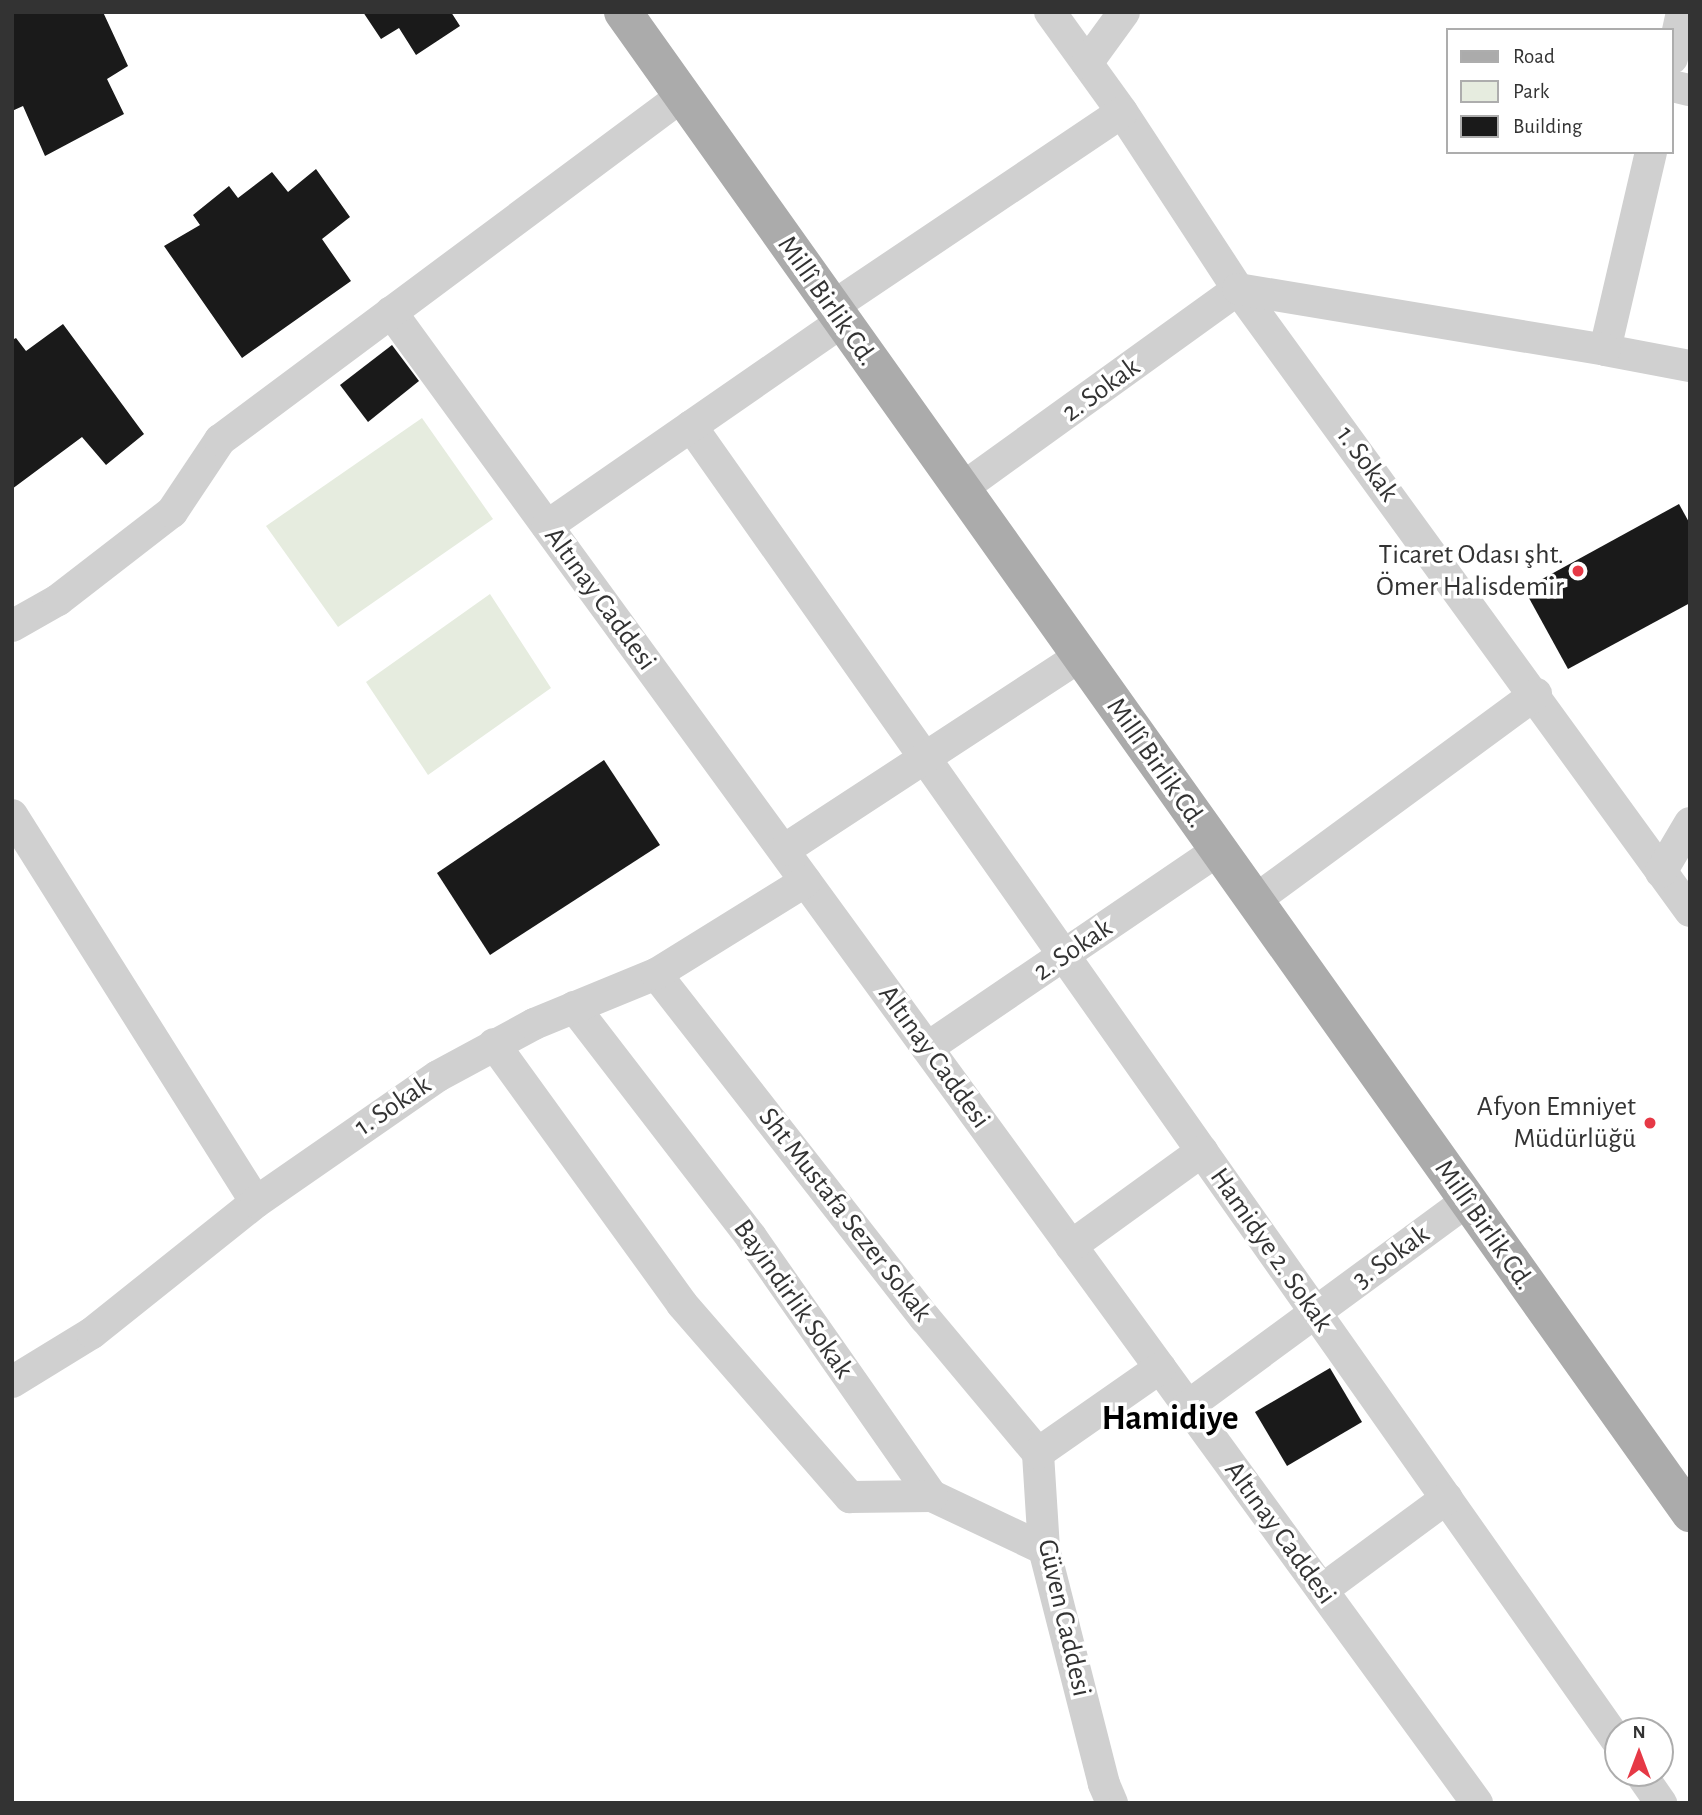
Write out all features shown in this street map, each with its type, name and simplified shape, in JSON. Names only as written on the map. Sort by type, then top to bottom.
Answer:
[{"type":"main road","name":"Millî Birlik Cd.","points":[[623,12],[1690,1513]]},
{"type":"street","name":"1. Sokak","points":[[1050,12],[1122,112],[1238,289],[1536,694],[1690,911]]},
{"type":"street","points":[[1087,63],[1124,12]]},
{"type":"street","points":[[1674,49],[1682,12]]},
{"type":"street","points":[[12,626],[58,600],[172,512],[220,440],[682,96]]},
{"type":"street","points":[[547,526],[691,426],[837,315],[1122,112]]},
{"type":"street","points":[[1605,350],[1651,154]]},
{"type":"street","points":[[1238,289],[1690,366]]},
{"type":"street","name":"2. Sokak","points":[[961,489],[1238,289]]},
{"type":"street","name":"Altınay Caddesi","points":[[391,312],[1477,1803]]},
{"type":"street","name":"Hamidye 2. Sokak","points":[[691,426],[1604,1722]]},
{"type":"street","points":[[783,850],[1080,656]]},
{"type":"street","points":[[1254,901],[1536,694]]},
{"type":"street","points":[[12,815],[256,1202]]},
{"type":"street","points":[[1661,872],[1690,823]]},
{"type":"street","name":"2. Sokak","points":[[927,1048],[1218,850]]},
{"type":"street","name":"1. Sokak","points":[[12,1382],[92,1333],[256,1202],[371,1120],[494,1044],[574,1007],[656,974],[806,881]]},
{"type":"street","name":"Sht Mustafa Sezer Sokak","points":[[656,974],[925,1318],[1038,1453]]},
{"type":"street","name":"Bayindirlik Sokak","points":[[574,1007],[751,1237],[932,1496],[1044,1549]]},
{"type":"street","points":[[494,1044],[682,1304],[850,1497],[932,1496]]},
{"type":"street","points":[[1071,1245],[1202,1151]]},
{"type":"street","name":"3. Sokak","points":[[1188,1406],[1467,1201]]},
{"type":"street","points":[[1038,1453],[1160,1368]]},
{"type":"street","name":"Güven Caddesi","points":[[1038,1453],[1044,1549],[1104,1783],[1112,1803]]},
{"type":"street","points":[[1321,1590],[1447,1499]]},
{"type":"street","points":[[1650,1787],[1661,1803]]},
{"type":"green space","points":[[422,418],[493,519],[338,627],[266,526]]},
{"type":"green space","points":[[490,594],[551,688],[428,775],[366,682]]},
{"type":"building","points":[[12,12],[103,12],[128,66],[107,79],[124,114],[45,156],[23,106],[12,111]]},
{"type":"building","points":[[363,12],[451,12],[460,26],[416,55],[399,28],[381,39]]},
{"type":"building","points":[[316,169],[350,217],[322,239],[351,281],[242,358],[164,246],[200,225],[193,215],[229,186],[238,198],[272,172],[288,192]]},
{"type":"building","points":[[63,324],[144,434],[106,465],[82,437],[12,489],[12,340],[16,338],[26,351]]},
{"type":"building","points":[[392,345],[419,381],[368,422],[340,385]]},
{"type":"building","points":[[1679,504],[1690,524],[1690,603],[1568,669],[1524,589]]},
{"type":"building","points":[[604,760],[660,845],[490,955],[437,873]]},
{"type":"building","points":[[1330,1368],[1362,1422],[1287,1466],[1255,1412]]},
{"type":"place","name":"Ticaret Odası şht. Ömer Halisdemir","points":[[1578,571]]},
{"type":"place","name":"Afyon Emniyet Müdürlüğü","points":[[1650,1123]]},
{"type":"district","name":"Hamidiye","points":[[1170,1419]]}]
